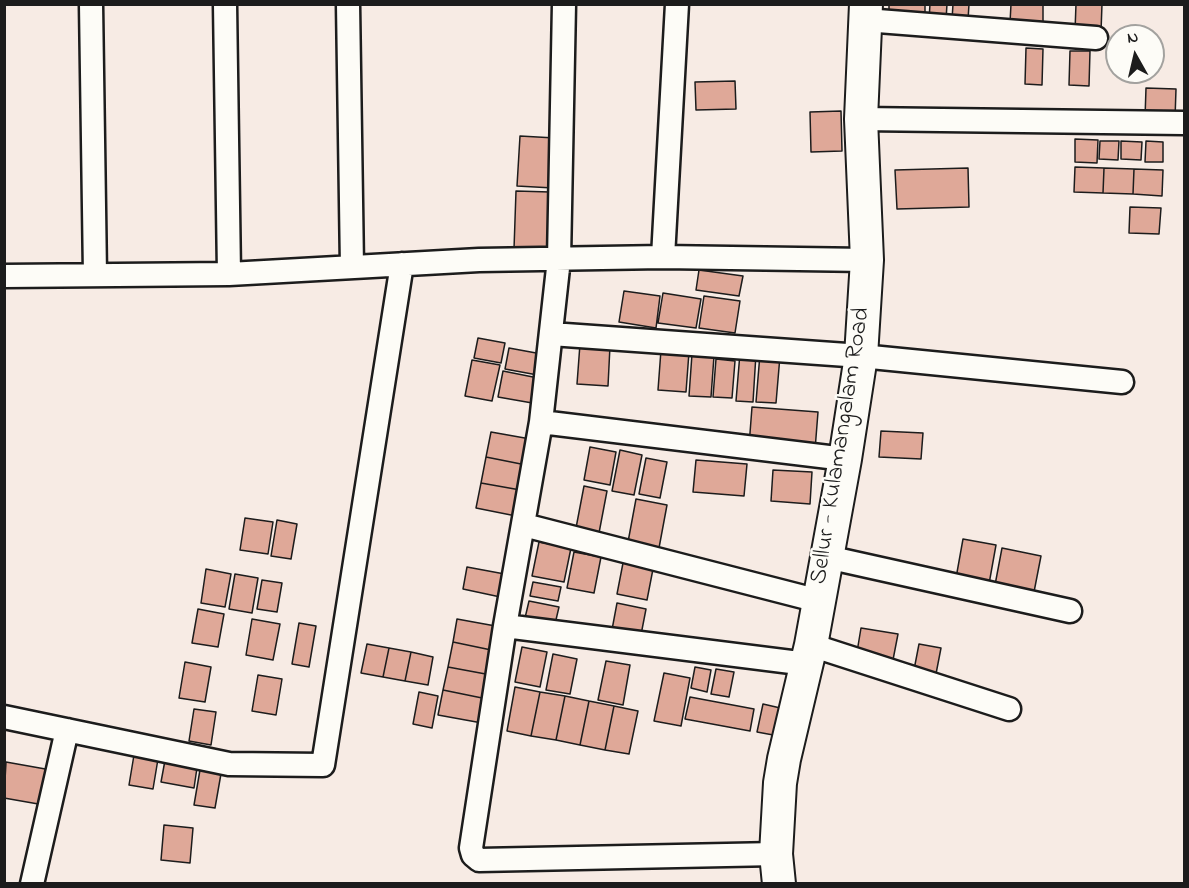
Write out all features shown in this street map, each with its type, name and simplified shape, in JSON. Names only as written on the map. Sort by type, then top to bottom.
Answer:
[{"type":"main road","name":"Sellur - Kulamangalam Road","points":[[778,869],[780,783],[809,655],[861,357],[867,260],[861,119],[866,12]]},
{"type":"street","points":[[92,4],[95,275]]},
{"type":"street","points":[[225,4],[229,274]]},
{"type":"street","points":[[348,4],[352,267]]},
{"type":"street","points":[[564,4],[559,259],[551,334],[541,422],[505,626],[471,848],[473,855],[479,860],[778,869]]},
{"type":"street","points":[[663,257],[677,4]]},
{"type":"street","points":[[866,12],[1096,38]]},
{"type":"street","points":[[861,119],[1185,123]]},
{"type":"street","points":[[4,276],[229,274],[479,260],[663,257],[867,260]]},
{"type":"street","points":[[4,717],[229,764],[323,765],[402,264]]},
{"type":"street","points":[[551,334],[861,357],[1122,382]]},
{"type":"street","points":[[541,422],[845,459]]},
{"type":"street","points":[[524,525],[819,601]]},
{"type":"street","points":[[827,557],[1070,611]]},
{"type":"street","points":[[505,626],[809,655],[1009,709]]},
{"type":"street","points":[[32,884],[66,730]]},
{"type":"building","points":[[889,4],[925,4],[925,17],[889,15]]},
{"type":"building","points":[[930,4],[947,4],[946,20],[929,20]]},
{"type":"building","points":[[953,4],[969,4],[968,20],[952,20]]},
{"type":"building","points":[[1011,4],[1043,4],[1043,24],[1010,23]]},
{"type":"building","points":[[1076,4],[1102,4],[1101,32],[1075,31]]},
{"type":"building","points":[[1026,48],[1043,49],[1042,85],[1025,84]]},
{"type":"building","points":[[1070,51],[1090,51],[1089,86],[1069,85]]},
{"type":"building","points":[[735,81],[736,109],[696,110],[695,82]]},
{"type":"building","points":[[1146,88],[1176,89],[1175,119],[1145,118]]},
{"type":"building","points":[[841,111],[842,151],[811,152],[810,112]]},
{"type":"building","points":[[520,136],[555,138],[553,188],[517,186]]},
{"type":"building","points":[[1075,139],[1098,140],[1097,163],[1075,162]]},
{"type":"building","points":[[1100,141],[1119,141],[1118,160],[1099,159]]},
{"type":"building","points":[[1121,141],[1142,142],[1141,160],[1121,159]]},
{"type":"building","points":[[1146,141],[1163,142],[1163,162],[1145,162]]},
{"type":"building","points":[[1075,167],[1104,168],[1103,193],[1074,192]]},
{"type":"building","points":[[968,168],[969,207],[897,209],[895,170]]},
{"type":"building","points":[[1104,168],[1134,169],[1133,194],[1103,193]]},
{"type":"building","points":[[1134,169],[1163,170],[1162,196],[1133,194]]},
{"type":"building","points":[[516,191],[550,192],[548,250],[514,249]]},
{"type":"building","points":[[1130,207],[1161,208],[1159,234],[1129,233]]},
{"type":"building","points":[[699,270],[743,276],[739,296],[696,290]]},
{"type":"building","points":[[624,291],[660,296],[656,328],[619,322]]},
{"type":"building","points":[[663,293],[701,299],[696,328],[658,323]]},
{"type":"building","points":[[704,296],[740,301],[735,333],[699,328]]},
{"type":"building","points":[[478,338],[505,343],[501,363],[474,358]]},
{"type":"building","points":[[580,344],[610,346],[608,386],[577,384]]},
{"type":"building","points":[[509,348],[547,355],[543,376],[505,369]]},
{"type":"building","points":[[661,350],[689,352],[686,392],[658,390]]},
{"type":"building","points":[[740,353],[756,354],[753,402],[736,401]]},
{"type":"building","points":[[692,354],[714,356],[711,397],[689,396]]},
{"type":"building","points":[[760,354],[780,356],[776,403],[756,402]]},
{"type":"building","points":[[716,359],[735,361],[732,398],[713,397]]},
{"type":"building","points":[[472,360],[500,365],[492,401],[465,396]]},
{"type":"building","points":[[503,371],[543,379],[538,404],[498,397]]},
{"type":"building","points":[[752,407],[818,412],[815,450],[749,446]]},
{"type":"building","points":[[881,431],[923,433],[921,459],[879,457]]},
{"type":"building","points":[[491,432],[536,440],[531,466],[486,457]]},
{"type":"building","points":[[590,447],[616,452],[610,485],[584,480]]},
{"type":"building","points":[[620,450],[642,455],[634,495],[612,491]]},
{"type":"building","points":[[486,457],[531,466],[526,491],[481,483]]},
{"type":"building","points":[[646,458],[667,462],[660,498],[639,494]]},
{"type":"building","points":[[696,460],[747,464],[744,496],[693,492]]},
{"type":"building","points":[[773,470],[812,472],[810,504],[771,501]]},
{"type":"building","points":[[481,483],[526,491],[521,517],[476,508]]},
{"type":"building","points":[[584,486],[607,491],[599,533],[576,528]]},
{"type":"building","points":[[636,499],[667,505],[659,548],[628,542]]},
{"type":"building","points":[[245,518],[273,522],[268,554],[240,550]]},
{"type":"building","points":[[277,520],[297,524],[291,559],[271,556]]},
{"type":"building","points":[[963,539],[996,545],[989,584],[956,578]]},
{"type":"building","points":[[539,542],[571,548],[564,582],[532,576]]},
{"type":"building","points":[[1002,548],[1041,556],[1034,592],[995,585]]},
{"type":"building","points":[[574,552],[601,557],[594,593],[567,588]]},
{"type":"building","points":[[623,563],[653,569],[647,600],[617,594]]},
{"type":"building","points":[[467,567],[510,575],[505,598],[463,589]]},
{"type":"building","points":[[206,569],[231,574],[225,607],[201,603]]},
{"type":"building","points":[[235,574],[258,578],[252,613],[229,609]]},
{"type":"building","points":[[262,580],[282,583],[277,612],[257,609]]},
{"type":"building","points":[[533,582],[561,587],[558,601],[530,596]]},
{"type":"building","points":[[529,601],[559,607],[555,624],[525,618]]},
{"type":"building","points":[[617,603],[646,609],[640,640],[611,635]]},
{"type":"building","points":[[198,609],[224,614],[218,647],[192,643]]},
{"type":"building","points":[[252,619],[280,624],[273,660],[246,655]]},
{"type":"building","points":[[457,619],[501,627],[496,651],[453,642]]},
{"type":"building","points":[[299,623],[316,626],[309,667],[292,664]]},
{"type":"building","points":[[861,628],[898,634],[892,665],[856,658]]},
{"type":"building","points":[[453,642],[496,651],[491,675],[448,667]]},
{"type":"building","points":[[367,644],[389,648],[383,677],[361,673]]},
{"type":"building","points":[[919,644],[941,648],[935,679],[913,675]]},
{"type":"building","points":[[522,647],[547,652],[540,687],[515,682]]},
{"type":"building","points":[[389,648],[411,652],[405,681],[383,677]]},
{"type":"building","points":[[411,652],[433,657],[428,685],[405,681]]},
{"type":"building","points":[[553,654],[577,659],[570,694],[546,690]]},
{"type":"building","points":[[606,661],[630,665],[623,705],[598,700]]},
{"type":"building","points":[[185,662],[211,667],[205,702],[179,698]]},
{"type":"building","points":[[448,667],[491,675],[487,699],[443,690]]},
{"type":"building","points":[[695,667],[711,670],[707,692],[691,688]]},
{"type":"building","points":[[716,669],[734,672],[729,697],[711,694]]},
{"type":"building","points":[[664,673],[690,678],[681,726],[654,721]]},
{"type":"building","points":[[258,675],[282,679],[276,715],[252,711]]},
{"type":"building","points":[[515,687],[540,692],[531,736],[507,731]]},
{"type":"building","points":[[443,690],[487,699],[482,723],[438,715]]},
{"type":"building","points":[[419,692],[438,696],[432,728],[413,724]]},
{"type":"building","points":[[540,692],[565,696],[556,740],[531,736]]},
{"type":"building","points":[[565,696],[589,701],[580,745],[556,740]]},
{"type":"building","points":[[690,697],[754,709],[750,731],[685,719]]},
{"type":"building","points":[[589,701],[614,706],[605,750],[580,745]]},
{"type":"building","points":[[763,704],[789,710],[784,737],[757,732]]},
{"type":"building","points":[[614,706],[638,711],[629,754],[605,750]]},
{"type":"building","points":[[194,709],[216,712],[211,745],[189,741]]},
{"type":"building","points":[[135,749],[159,753],[153,789],[129,785]]},
{"type":"building","points":[[166,755],[198,761],[194,788],[161,782]]},
{"type":"building","points":[[6,762],[51,770],[44,805],[4,798]]},
{"type":"building","points":[[201,764],[222,768],[215,808],[194,805]]},
{"type":"building","points":[[164,825],[193,828],[190,863],[161,860]]}]
